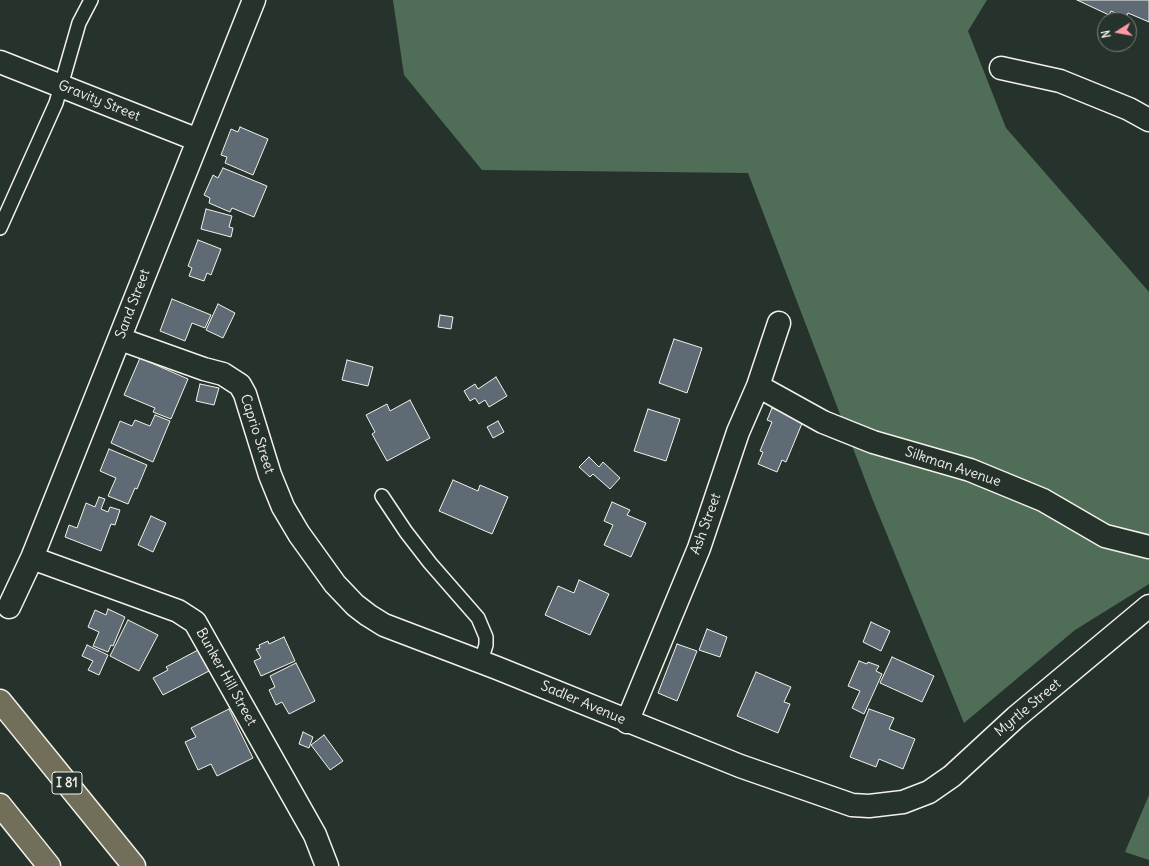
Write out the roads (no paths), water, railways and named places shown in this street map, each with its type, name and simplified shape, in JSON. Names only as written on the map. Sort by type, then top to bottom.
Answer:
[{"type":"highway","name":"I 81","points":[[0,701],[134,866]]},
{"type":"highway","points":[[0,805],[49,866]]},
{"type":"street","name":"Sand Street","points":[[9,607],[32,558],[254,0]]},
{"type":"street","name":"Gravity Street","points":[[0,62],[198,140]]},
{"type":"street","points":[[1001,68],[1060,81],[1129,109],[1149,120]]},
{"type":"street","name":"Ash Street","points":[[626,722],[699,548],[738,432],[758,386],[779,323]]},
{"type":"street","name":"Caprio Street","points":[[120,339],[204,369],[223,374],[240,385],[245,394],[270,475],[283,506],[299,534]]},
{"type":"street","name":"Silkman Avenue","points":[[758,386],[823,422],[873,442],[970,470],[1043,500],[1105,536],[1149,547]]},
{"type":"street","name":"Sadler Avenue","points":[[299,534],[335,584],[355,605],[384,625],[481,661],[626,722],[740,766],[852,805],[869,806],[903,802]]},
{"type":"street","name":"Bunker Hill Street","points":[[32,558],[178,610],[195,622],[316,835],[328,866]]},
{"type":"street","name":"Myrtle Street","points":[[903,802],[928,792],[952,776],[1016,717],[1149,606]]},
{"type":"lane","points":[[0,228],[56,103],[80,23],[91,0]]},
{"type":"lane","points":[[382,496],[425,557],[478,618],[486,637],[486,645],[481,661]]}]
